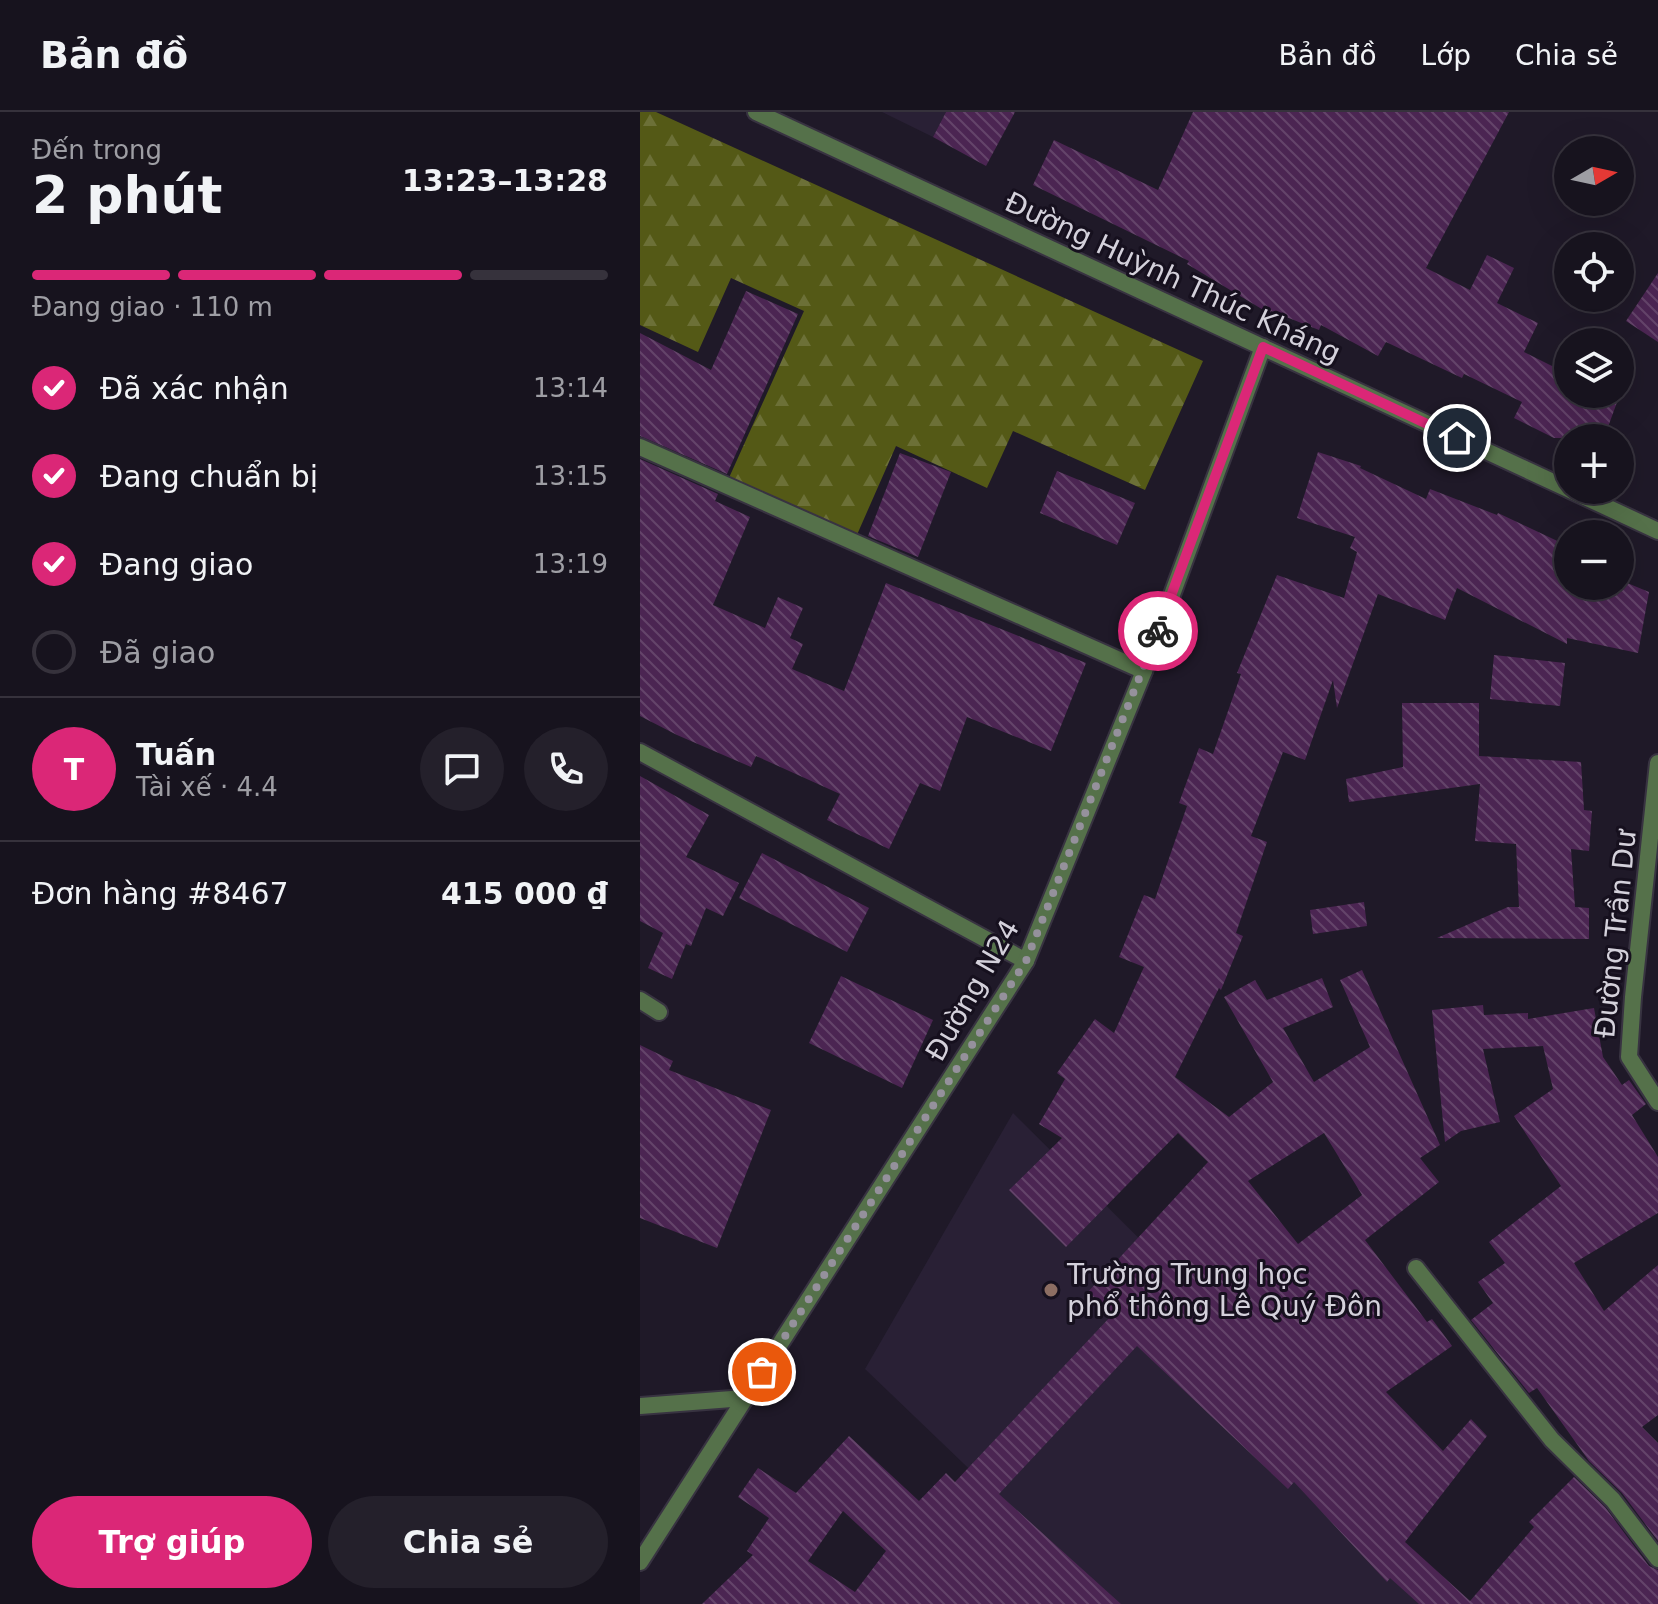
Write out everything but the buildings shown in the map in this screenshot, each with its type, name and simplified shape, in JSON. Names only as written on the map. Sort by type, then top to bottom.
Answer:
[{"type":"street","name":"Đường Huỳnh Thúc Kháng","points":[[756,112],[1554,483]]},
{"type":"street","name":"Đường N24","points":[[640,1562],[1026,961],[1144,671],[1263,347]]},
{"type":"street","points":[[640,447],[1144,671]]},
{"type":"street","name":"Đường Huỳnh Thúc Kháng","points":[[1599,504],[1658,531]]},
{"type":"street","points":[[640,752],[1026,961]]},
{"type":"street","name":"Đường Trần Dư","points":[[1658,763],[1629,1057],[1658,1102]]},
{"type":"street","points":[[640,1000],[659,1012]]},
{"type":"street","points":[[1416,1268],[1552,1440],[1613,1500],[1658,1559]]},
{"type":"street","points":[[640,1406],[745,1398]]},
{"type":"shaded area","points":[[882,112],[946,112],[933,137]]},
{"type":"shaded area","name":"Trường Trung học phổ thông Lê Quý Đôn","points":[[1013,1113],[1355,1453],[1439,1604],[1110,1604],[865,1369]]},
{"type":"green space","points":[[640,112],[656,112],[1203,361],[1145,490],[1013,431],[987,488],[896,446],[856,537],[728,480],[804,311],[731,278],[698,352],[640,325]]},
{"type":"way so far","points":[[762,1372],[1026,961],[1158,631]]},
{"type":"place","name":"Trường Trung học phổ thông Lê Quý Đôn","points":[[1051,1290]]},
{"type":"route","points":[[1158,631],[1263,347],[1457,438]]}]
